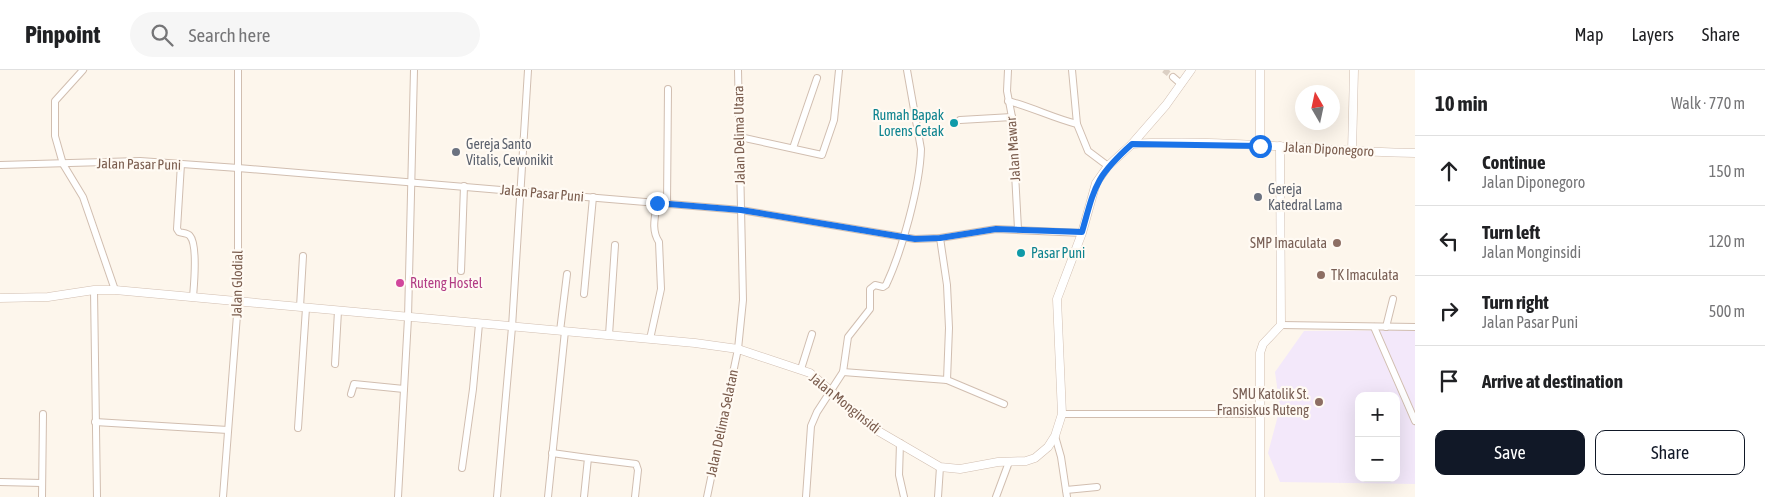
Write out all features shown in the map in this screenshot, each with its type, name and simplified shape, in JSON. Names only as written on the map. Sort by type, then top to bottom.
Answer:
[{"type":"street","points":[[83,70],[55,101],[55,136],[63,164],[82,197],[115,290]]},
{"type":"street","name":"Jalan Glodial","points":[[223,497],[238,302],[238,70]]},
{"type":"street","points":[[398,497],[408,318],[414,70]]},
{"type":"street","points":[[497,497],[512,327],[528,70]]},
{"type":"street","name":"Jalan Delima Utara","points":[[738,70],[743,300],[738,349]]},
{"type":"street","points":[[740,137],[822,154],[834,120],[838,70]]},
{"type":"street","points":[[806,497],[810,432],[817,412],[832,392],[843,372],[848,337],[870,309],[872,286],[886,285],[903,238],[921,162],[921,149],[907,70]]},
{"type":"street","name":"Jalan Mawar","points":[[1008,70],[1008,101],[1012,118],[1018,229]]},
{"type":"street","points":[[1072,70],[1077,124],[1088,151],[1108,166]]},
{"type":"street","name":"Jalan Monginsidi","points":[[0,298],[48,297],[94,290],[115,290],[609,335],[738,349],[801,369],[815,377],[874,428],[940,467],[960,469],[1026,461],[1035,458],[1048,446],[1055,436],[1062,414],[1057,299],[1082,232],[1096,183],[1108,166],[1148,127],[1191,70]]},
{"type":"street","points":[[1260,70],[1260,146]]},
{"type":"street","points":[[1352,152],[1354,70]]},
{"type":"street","points":[[1174,77],[1181,84]]},
{"type":"street","points":[[793,148],[817,78]]},
{"type":"street","points":[[667,204],[668,89]]},
{"type":"street","points":[[1008,101],[1027,106],[1058,120],[1077,124]]},
{"type":"street","points":[[960,120],[1012,118]]},
{"type":"street","points":[[1148,127],[1153,143]]},
{"type":"street","name":"Jalan Diponegoro","points":[[1132,144],[1280,146],[1352,152],[1415,153]]},
{"type":"street","points":[[1260,497],[1260,353],[1268,339],[1280,325],[1280,146]]},
{"type":"street","name":"Jalan Pasar Puni","points":[[0,166],[140,161],[464,186],[741,210],[858,228],[903,238],[940,238],[996,229],[1082,232]]},
{"type":"street","points":[[181,164],[177,229],[179,232],[189,235],[192,239],[195,262],[193,297]]},
{"type":"street","points":[[461,272],[464,186]]},
{"type":"street","points":[[584,294],[593,197]]},
{"type":"street","points":[[650,339],[661,284],[659,242],[654,236],[657,203]]},
{"type":"street","points":[[940,238],[947,285],[949,328],[947,380]]},
{"type":"street","points":[[609,335],[615,245]]},
{"type":"street","points":[[298,428],[303,308],[303,256]]},
{"type":"street","points":[[548,497],[567,274]]},
{"type":"street","points":[[94,290],[97,497]]},
{"type":"street","points":[[1386,327],[1393,298]]},
{"type":"street","points":[[335,364],[338,311]]},
{"type":"street","points":[[462,468],[474,386],[479,324]]},
{"type":"street","points":[[1280,325],[1415,327]]},
{"type":"street","points":[[1374,327],[1415,421]]},
{"type":"street","points":[[801,369],[812,334]]},
{"type":"street","name":"Jalan Delima Selatan","points":[[707,497],[738,349]]},
{"type":"street","points":[[843,372],[947,380],[1004,404]]},
{"type":"street","points":[[351,394],[355,384],[404,389]]},
{"type":"street","points":[[42,497],[43,414]]},
{"type":"street","points":[[1062,414],[1260,414]]},
{"type":"street","points":[[95,422],[228,430]]},
{"type":"street","points":[[1055,436],[1061,457],[1066,494],[1097,487]]},
{"type":"street","points":[[900,443],[899,475],[904,497]]},
{"type":"street","points":[[552,453],[636,464],[638,470],[635,497]]},
{"type":"street","points":[[584,497],[588,458]]},
{"type":"street","points":[[996,497],[1009,462]]},
{"type":"street","points":[[938,497],[940,467]]},
{"type":"street","points":[[0,482],[42,483]]},
{"type":"shaded area","name":"SMU Katolik St. Fransiskus Ruteng","points":[[1415,330],[1415,484],[1280,482],[1268,453],[1280,408],[1275,372],[1304,331]]},
{"type":"tunnel","points":[[1164,70],[1173,77]]},
{"type":"place","name":"Rumah Bapak Lorens Cetak","points":[[954,123]]},
{"type":"place","name":"Gereja Santo Vitalis, Cewonikit","points":[[456,152]]},
{"type":"place","name":"Gereja Katedral Lama","points":[[1258,197]]},
{"type":"place","name":"SMP Imaculata","points":[[1337,243]]},
{"type":"place","name":"Pasar Puni","points":[[1021,253]]},
{"type":"place","name":"TK Imaculata","points":[[1321,275]]},
{"type":"place","name":"Ruteng Hostel","points":[[400,283]]},
{"type":"place","name":"SMU Katolik St. Fransiskus Ruteng","points":[[1319,402]]},
{"type":"route","points":[[657,203],[741,210],[808,219],[915,239],[940,238],[996,229],[1082,232],[1096,183],[1108,166],[1132,144],[1260,146]]}]
